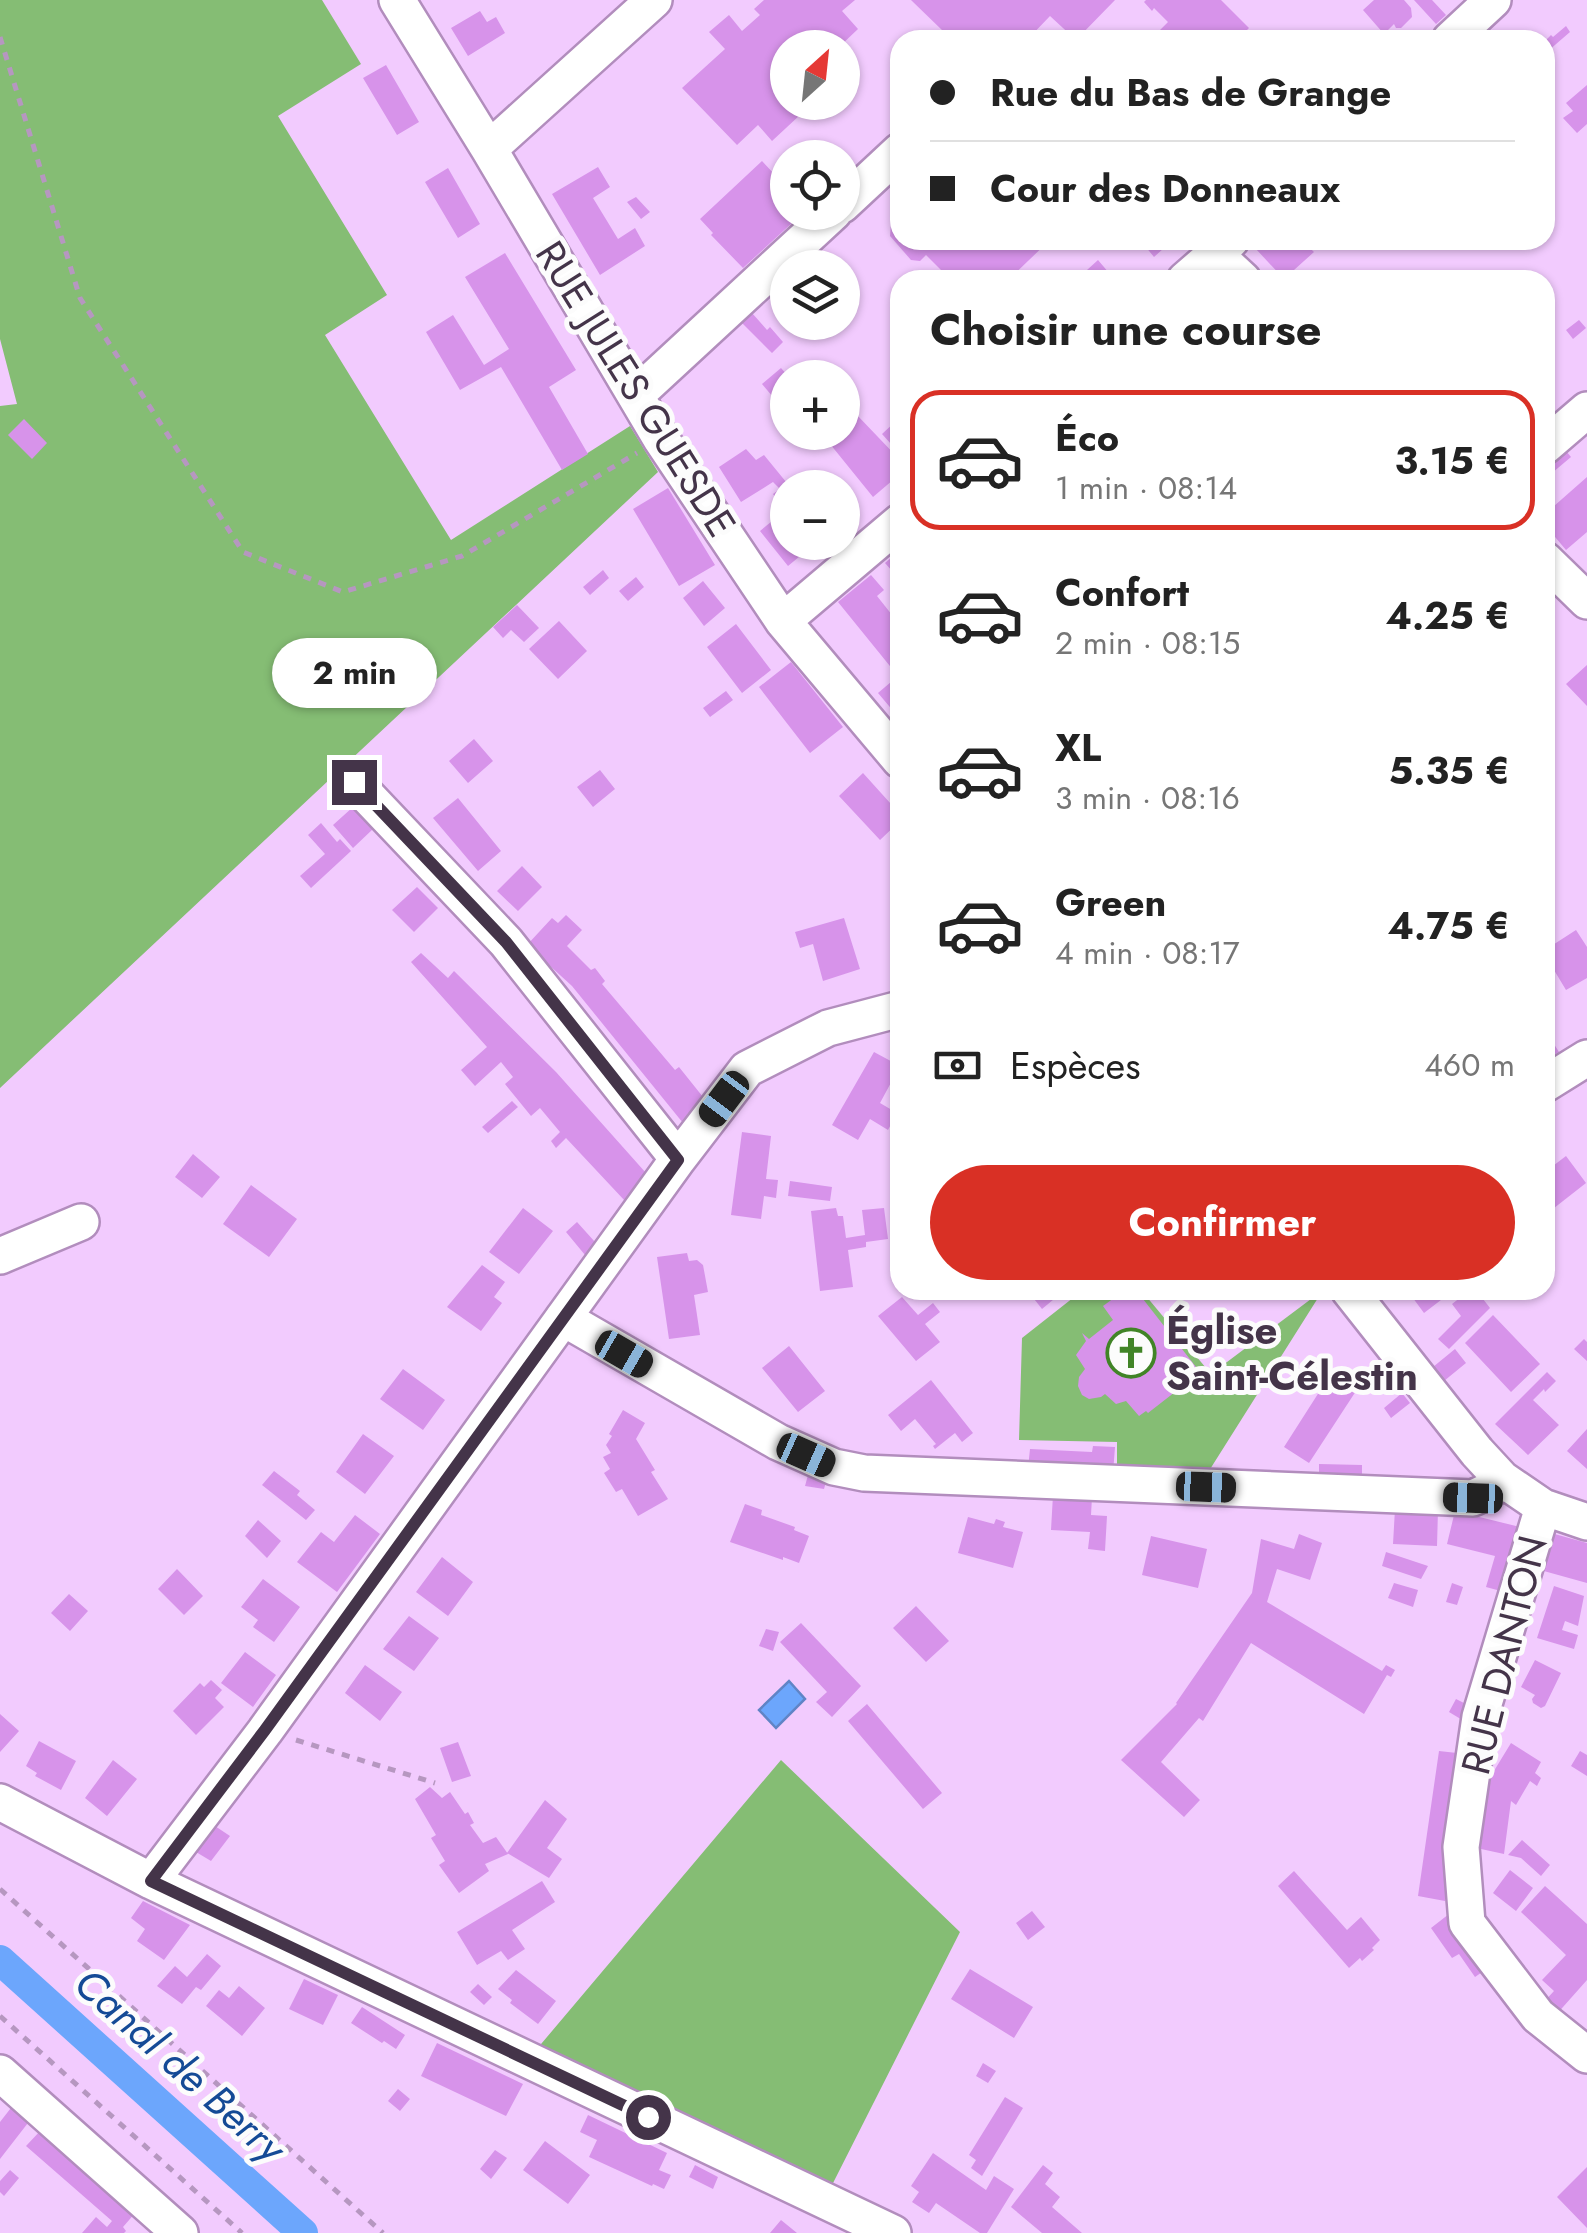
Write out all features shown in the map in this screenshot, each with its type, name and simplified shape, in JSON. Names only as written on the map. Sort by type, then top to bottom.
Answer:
[{"type":"street","name":"RUE JULES GUESDE","points":[[397,0],[661,438],[783,622],[890,748]]},
{"type":"street","points":[[488,148],[654,0]]},
{"type":"street","points":[[1461,30],[1493,0]]},
{"type":"street","points":[[860,188],[890,160]]},
{"type":"street","points":[[636,396],[815,230]]},
{"type":"street","points":[[1197,270],[1220,250]]},
{"type":"street","points":[[1555,437],[1587,410]]},
{"type":"street","points":[[783,622],[890,531]]},
{"type":"street","points":[[1555,570],[1587,601]]},
{"type":"street","points":[[354,782],[506,942],[678,1160]]},
{"type":"street","points":[[151,1881],[747,1069],[828,1028],[890,1012]]},
{"type":"street","points":[[1555,1078],[1587,1058]]},
{"type":"street","points":[[0,1256],[81,1222]]},
{"type":"street","points":[[1357,1300],[1476,1452],[1502,1478],[1543,1506],[1587,1522]]},
{"type":"street","points":[[563,1318],[778,1442],[834,1467],[864,1473],[1473,1498],[1490,1490],[1502,1478]]},
{"type":"street","name":"RUE DANTON","points":[[1543,1506],[1480,1717],[1461,1847],[1467,1923],[1538,2016],[1587,2055]]},
{"type":"street","points":[[0,1802],[151,1881],[893,2233]]},
{"type":"street","points":[[0,2073],[180,2233]]},
{"type":"path","points":[[0,37],[80,298],[244,552],[343,592],[462,556],[661,438]]},
{"type":"path","points":[[265,1730],[435,1783]]},
{"type":"path","points":[[0,1889],[383,2233]]},
{"type":"path","points":[[0,2016],[242,2233]]},
{"type":"green space","points":[[0,0],[322,0],[361,64],[278,116],[387,295],[325,335],[451,540],[630,426],[658,472],[0,1088],[0,406],[17,404],[0,339]]},
{"type":"green space","points":[[1070,1300],[1149,1300],[1211,1374],[1310,1300],[1317,1300],[1207,1474],[1117,1469],[1117,1442],[1019,1440],[1022,1338]]},
{"type":"green space","points":[[781,1760],[960,1932],[830,2189],[536,2050]]},
{"type":"water","points":[[789,1681],[805,1699],[776,1728],[759,1710]]},
{"type":"building","points":[[764,0],[855,0],[842,11],[858,29],[770,30],[770,120],[795,120],[773,140],[758,125],[737,145],[682,88],[725,49],[709,32],[729,15],[742,31],[760,15],[754,9]]},
{"type":"building","points":[[911,0],[1115,0],[1086,30],[1065,30],[1050,16],[1037,30],[942,30]]},
{"type":"building","points":[[1221,0],[1249,28],[1160,30],[1168,22],[1144,2]]},
{"type":"building","points":[[1374,0],[1404,0],[1412,17],[1401,28],[1394,24],[1388,30],[1380,30],[1363,10]]},
{"type":"building","points":[[1414,0],[1432,0],[1446,15],[1436,24]]},
{"type":"building","points":[[480,11],[487,22],[496,17],[505,33],[468,56],[451,28]]},
{"type":"building","points":[[1566,26],[1570,32],[1555,45],[1555,35]]},
{"type":"building","points":[[386,65],[419,122],[397,135],[363,78]]},
{"type":"building","points":[[1587,85],[1587,124],[1577,133],[1563,118],[1573,111],[1566,103]]},
{"type":"building","points":[[762,161],[770,170],[770,230],[784,230],[743,268],[700,219]]},
{"type":"building","points":[[598,167],[610,187],[593,198],[618,239],[635,228],[645,246],[600,275],[552,194]]},
{"type":"building","points":[[448,168],[480,224],[458,238],[425,182]]},
{"type":"building","points":[[636,197],[650,212],[641,219],[627,202]]},
{"type":"building","points":[[902,250],[1040,250],[1018,270],[941,270],[926,255],[920,261],[911,260]]},
{"type":"building","points":[[1257,250],[1314,252],[1294,270],[1276,270]]},
{"type":"building","points":[[505,253],[576,370],[549,387],[588,454],[562,470],[501,367],[460,390],[426,332],[453,315],[484,365],[509,349],[465,277]]},
{"type":"building","points":[[1098,260],[1106,270],[1087,270]]},
{"type":"building","points":[[752,313],[767,330],[770,327],[770,340],[783,342],[772,353],[742,323]]},
{"type":"building","points":[[1579,320],[1586,328],[1573,339],[1566,330]]},
{"type":"building","points":[[770,377],[770,394],[762,384]]},
{"type":"building","points":[[860,418],[890,450],[890,483],[873,497],[860,481],[860,470],[851,470],[835,450],[860,450]]},
{"type":"building","points":[[24,419],[47,443],[32,459],[8,435]]},
{"type":"building","points":[[890,427],[890,443],[882,434]]},
{"type":"building","points":[[1561,445],[1571,457],[1555,470],[1555,450]]},
{"type":"building","points":[[746,449],[756,460],[764,455],[776,470],[770,470],[770,484],[741,502],[719,467]]},
{"type":"building","points":[[1587,477],[1587,532],[1566,550],[1555,537],[1555,505]]},
{"type":"building","points":[[668,488],[715,565],[679,586],[633,509]]},
{"type":"building","points":[[770,523],[770,544],[760,531]]},
{"type":"building","points":[[603,570],[609,578],[590,595],[583,587]]},
{"type":"building","points":[[871,575],[884,590],[877,596],[890,612],[890,666],[838,602]]},
{"type":"building","points":[[636,577],[644,587],[628,601],[619,591]]},
{"type":"building","points":[[703,581],[725,608],[704,626],[683,598]]},
{"type":"building","points":[[517,605],[539,628],[524,642],[511,630],[503,638],[493,627]]},
{"type":"building","points":[[559,621],[587,651],[558,679],[529,649]]},
{"type":"building","points":[[736,624],[771,670],[742,693],[707,647]]},
{"type":"building","points":[[791,662],[843,727],[810,753],[759,687]]},
{"type":"building","points":[[1587,665],[1587,706],[1566,684]]},
{"type":"building","points":[[890,683],[890,707],[878,693]]},
{"type":"building","points":[[726,691],[733,700],[710,717],[703,708]]},
{"type":"building","points":[[474,739],[493,761],[468,783],[449,761]]},
{"type":"building","points":[[600,770],[615,789],[593,807],[577,787]]},
{"type":"building","points":[[863,773],[890,803],[890,830],[880,840],[839,796]]},
{"type":"building","points":[[458,798],[501,851],[478,871],[433,818]]},
{"type":"building","points":[[353,807],[373,829],[353,848],[333,825]]},
{"type":"building","points":[[321,823],[351,851],[311,888],[300,876],[325,854],[308,835]]},
{"type":"building","points":[[522,866],[542,887],[518,911],[497,891]]},
{"type":"building","points":[[417,887],[438,908],[414,932],[392,910]]},
{"type":"building","points":[[566,915],[582,930],[567,946],[591,970],[595,968],[605,981],[602,984],[703,1097],[683,1123],[572,986],[527,945],[552,918],[558,923]]},
{"type":"building","points":[[844,918],[860,969],[823,981],[813,944],[800,948],[795,932]]},
{"type":"building","points":[[1576,930],[1587,947],[1587,978],[1566,990],[1555,972],[1555,944]]},
{"type":"building","points":[[421,953],[448,978],[454,971],[556,1072],[646,1173],[625,1201],[566,1138],[556,1148],[551,1141],[560,1132],[540,1108],[531,1116],[505,1084],[513,1077],[501,1062],[475,1086],[461,1070],[487,1047],[411,962]]},
{"type":"building","points":[[874,1052],[890,1061],[890,1084],[880,1103],[890,1109],[888,1130],[870,1119],[858,1140],[832,1125]]},
{"type":"building","points":[[512,1101],[518,1107],[488,1133],[482,1127]]},
{"type":"building","points":[[742,1132],[771,1136],[766,1179],[778,1180],[776,1198],[764,1196],[761,1219],[731,1215]]},
{"type":"building","points":[[193,1154],[220,1177],[202,1198],[175,1177]]},
{"type":"building","points":[[1566,1156],[1586,1183],[1555,1207],[1555,1164]]},
{"type":"building","points":[[790,1181],[832,1187],[830,1201],[788,1196]]},
{"type":"building","points":[[251,1185],[297,1219],[269,1257],[223,1224]]},
{"type":"building","points":[[523,1208],[553,1231],[519,1274],[489,1252]]},
{"type":"building","points":[[836,1208],[838,1216],[843,1216],[846,1238],[865,1235],[862,1210],[884,1208],[888,1239],[848,1250],[853,1287],[820,1291],[811,1211]]},
{"type":"building","points":[[577,1222],[595,1242],[585,1255],[566,1232]]},
{"type":"building","points":[[687,1253],[689,1261],[697,1260],[703,1265],[708,1292],[694,1295],[700,1335],[669,1339],[657,1257]]},
{"type":"building","points":[[482,1265],[505,1282],[494,1297],[502,1303],[481,1331],[447,1307]]},
{"type":"building","points":[[898,1300],[905,1300],[918,1315],[933,1303],[940,1312],[925,1324],[940,1342],[916,1361],[878,1316]]},
{"type":"building","points":[[1035,1300],[1053,1300],[1042,1309]]},
{"type":"building","name":"Église Saint-Célestin","points":[[1111,1300],[1144,1300],[1196,1367],[1171,1386],[1175,1392],[1148,1413],[1139,1416],[1126,1401],[1116,1404],[1105,1394],[1089,1399],[1078,1386],[1085,1369],[1076,1355],[1086,1341],[1082,1333],[1089,1339],[1113,1320],[1103,1306]]},
{"type":"building","points":[[1414,1300],[1441,1300],[1424,1313]]},
{"type":"building","points":[[1457,1300],[1484,1300],[1490,1308],[1449,1349],[1438,1339],[1461,1316],[1452,1304]]},
{"type":"building","points":[[1493,1315],[1540,1364],[1511,1392],[1465,1343]]},
{"type":"building","points":[[1584,1339],[1587,1342],[1587,1361],[1574,1349]]},
{"type":"building","points":[[789,1346],[825,1391],[798,1412],[762,1368]]},
{"type":"building","points":[[1455,1349],[1466,1363],[1444,1381],[1433,1367]]},
{"type":"building","points":[[403,1369],[445,1400],[423,1430],[380,1399]]},
{"type":"building","points":[[1547,1372],[1556,1381],[1533,1400],[1559,1425],[1528,1455],[1495,1424]]},
{"type":"building","points":[[1330,1375],[1356,1391],[1309,1463],[1284,1447]]},
{"type":"building","points":[[931,1380],[973,1433],[962,1442],[955,1433],[935,1449],[936,1444],[915,1419],[901,1431],[888,1415]]},
{"type":"building","points":[[1402,1393],[1410,1403],[1391,1418],[1384,1408]]},
{"type":"building","points":[[623,1410],[645,1423],[636,1439],[668,1499],[638,1516],[622,1489],[616,1492],[604,1473],[610,1469],[603,1457],[611,1453],[606,1445],[612,1436],[609,1434]]},
{"type":"building","points":[[1587,1429],[1587,1469],[1567,1451]]},
{"type":"building","points":[[363,1434],[394,1456],[365,1494],[336,1472]]},
{"type":"building","points":[[1093,1446],[1115,1447],[1113,1473],[1028,1468],[1030,1449],[1092,1452]]},
{"type":"building","points":[[1319,1464],[1362,1465],[1362,1483],[1319,1482]]},
{"type":"building","points":[[274,1471],[300,1491],[297,1495],[315,1510],[306,1520],[262,1485]]},
{"type":"building","points":[[808,1475],[827,1478],[824,1489],[805,1486]]},
{"type":"building","points":[[1053,1495],[1092,1497],[1091,1515],[1107,1516],[1105,1551],[1088,1549],[1090,1532],[1051,1530]]},
{"type":"building","points":[[745,1504],[809,1536],[799,1563],[730,1542]]},
{"type":"building","points":[[1395,1509],[1438,1510],[1437,1546],[1393,1544]]},
{"type":"building","points":[[1455,1511],[1520,1527],[1508,1593],[1486,1587],[1495,1556],[1447,1544]]},
{"type":"building","points":[[355,1515],[380,1534],[337,1592],[297,1562],[321,1532],[334,1542]]},
{"type":"building","points":[[968,1517],[994,1524],[996,1519],[1005,1522],[1003,1527],[1023,1532],[1013,1568],[958,1553]]},
{"type":"building","points":[[258,1520],[281,1541],[267,1558],[245,1536]]},
{"type":"building","points":[[1551,1533],[1587,1543],[1587,1583],[1533,1568]]},
{"type":"building","points":[[1299,1534],[1322,1543],[1310,1580],[1277,1569],[1267,1602],[1382,1671],[1386,1665],[1395,1670],[1391,1677],[1387,1675],[1364,1714],[1251,1643],[1203,1721],[1199,1718],[1161,1762],[1200,1800],[1184,1817],[1121,1760],[1177,1704],[1252,1593],[1261,1539],[1294,1549]]},
{"type":"building","points":[[1151,1536],[1207,1549],[1198,1588],[1142,1575]]},
{"type":"building","points":[[1386,1552],[1428,1566],[1421,1579],[1382,1566]]},
{"type":"building","points":[[442,1557],[473,1582],[448,1616],[416,1592]]},
{"type":"building","points":[[177,1569],[203,1596],[184,1615],[158,1589]]},
{"type":"building","points":[[263,1579],[300,1607],[274,1642],[253,1627],[258,1620],[241,1607]]},
{"type":"building","points":[[1394,1583],[1418,1590],[1413,1607],[1388,1598]]},
{"type":"building","points":[[1452,1583],[1463,1587],[1457,1605],[1446,1602]]},
{"type":"building","points":[[1554,1586],[1584,1596],[1578,1626],[1565,1621],[1562,1630],[1578,1635],[1574,1649],[1537,1638]]},
{"type":"building","points":[[69,1594],[88,1611],[70,1631],[51,1613]]},
{"type":"building","points":[[916,1606],[949,1641],[926,1662],[893,1628]]},
{"type":"building","points":[[409,1616],[439,1638],[414,1671],[383,1649]]},
{"type":"building","points":[[801,1623],[861,1686],[832,1717],[816,1702],[827,1692],[780,1642]]},
{"type":"building","points":[[766,1629],[779,1632],[773,1651],[759,1646]]},
{"type":"building","points":[[245,1652],[276,1675],[253,1707],[221,1683]]},
{"type":"building","points":[[1535,1660],[1561,1673],[1541,1708],[1533,1703],[1535,1695],[1521,1687]]},
{"type":"building","points":[[365,1665],[402,1692],[380,1721],[345,1693]]},
{"type":"building","points":[[211,1680],[222,1690],[215,1698],[224,1707],[196,1735],[173,1711],[200,1683],[204,1687]]},
{"type":"building","points":[[1456,1699],[1474,1708],[1469,1724],[1449,1712]]},
{"type":"building","points":[[867,1704],[942,1793],[923,1809],[848,1721]]},
{"type":"building","points":[[0,1714],[19,1731],[0,1752]]},
{"type":"building","points":[[39,1741],[76,1761],[61,1790],[35,1776],[37,1773],[26,1766]]},
{"type":"building","points":[[458,1742],[471,1776],[452,1782],[440,1748]]},
{"type":"building","points":[[1511,1743],[1541,1762],[1535,1773],[1541,1778],[1537,1786],[1530,1781],[1516,1805],[1511,1801],[1504,1854],[1472,1847],[1486,1784]]},
{"type":"building","points":[[1439,1751],[1466,1754],[1445,1901],[1418,1896]]},
{"type":"building","points":[[1580,1751],[1587,1755],[1587,1776],[1571,1766]]},
{"type":"building","points":[[113,1760],[137,1779],[107,1816],[85,1798]]},
{"type":"building","points":[[430,1787],[442,1798],[450,1792],[465,1814],[468,1812],[474,1823],[470,1825],[483,1843],[496,1837],[508,1854],[485,1864],[489,1871],[459,1893],[439,1865],[445,1861],[431,1838],[436,1835],[415,1799]]},
{"type":"building","points":[[545,1800],[567,1819],[547,1848],[562,1859],[549,1878],[507,1853]]},
{"type":"building","points":[[215,1826],[230,1836],[211,1861],[196,1852]]},
{"type":"building","points":[[1522,1840],[1550,1865],[1541,1876],[1521,1858],[1508,1855]]},
{"type":"building","points":[[1510,1870],[1533,1888],[1516,1911],[1493,1893]]},
{"type":"building","points":[[1294,1871],[1347,1930],[1361,1917],[1380,1940],[1362,1961],[1360,1958],[1349,1968],[1278,1886]]},
{"type":"building","points":[[542,1881],[555,1902],[512,1930],[525,1949],[508,1960],[501,1951],[477,1965],[457,1932]]},
{"type":"building","points":[[1545,1886],[1587,1924],[1587,1980],[1555,2016],[1542,2004],[1554,1991],[1542,1980],[1566,1955],[1521,1912]]},
{"type":"building","points":[[143,1901],[190,1925],[164,1960],[137,1941],[145,1929],[131,1918]]},
{"type":"building","points":[[1032,1911],[1045,1927],[1028,1940],[1016,1923]]},
{"type":"building","points":[[1449,1914],[1488,1968],[1475,1977],[1459,1954],[1452,1958],[1431,1928]]},
{"type":"building","points":[[207,1954],[221,1966],[201,1990],[196,1987],[182,2004],[157,1986],[175,1966],[187,1977]]},
{"type":"building","points":[[970,1969],[1033,2007],[1014,2038],[951,1999]]},
{"type":"building","points":[[516,1970],[556,2001],[538,2024],[498,1989]]},
{"type":"building","points":[[304,1979],[338,1995],[323,2025],[289,2009]]},
{"type":"building","points":[[478,1984],[492,1997],[484,2005],[470,1992]]},
{"type":"building","points":[[239,1986],[265,2008],[242,2036],[206,2006],[219,1990],[229,1998]]},
{"type":"building","points":[[362,2007],[405,2035],[396,2049],[351,2023]]},
{"type":"building","points":[[437,2043],[523,2084],[506,2116],[421,2076]]},
{"type":"building","points":[[983,2063],[996,2071],[988,2083],[976,2076]]},
{"type":"building","points":[[398,2089],[410,2099],[400,2111],[388,2101]]},
{"type":"building","points":[[1005,2097],[1023,2108],[982,2176],[971,2168],[976,2160],[969,2155]]},
{"type":"building","points":[[14,2104],[31,2119],[0,2159],[0,2122]]},
{"type":"building","points":[[588,2115],[667,2153],[659,2170],[671,2175],[664,2189],[589,2157],[597,2140],[580,2132]]},
{"type":"building","points":[[42,2129],[136,2212],[123,2227],[124,2233],[82,2233],[96,2217],[107,2227],[112,2221],[26,2146]]},
{"type":"building","points":[[545,2141],[590,2175],[568,2204],[523,2170]]},
{"type":"building","points":[[495,2150],[507,2158],[491,2179],[480,2169]]},
{"type":"building","points":[[933,2153],[986,2190],[994,2176],[1014,2189],[987,2233],[980,2233],[936,2203],[929,2213],[912,2202],[919,2192],[911,2186]]},
{"type":"building","points":[[695,2165],[718,2177],[713,2189],[689,2177]]},
{"type":"building","points":[[1043,2165],[1053,2173],[1045,2184],[1060,2197],[1052,2207],[1082,2233],[1042,2233],[1011,2207]]},
{"type":"building","points":[[1587,2167],[1587,2228],[1557,2197]]},
{"type":"building","points":[[10,2170],[19,2178],[4,2196],[0,2181]]},
{"type":"building","points":[[781,2220],[797,2233],[770,2233]]},
{"type":"waterway","name":"Canal de Berry","points":[[0,1960],[303,2233]]},
{"type":"place","name":"Église Saint-Célestin","points":[[1131,1353]]},
{"type":"route","points":[[354,782],[506,942],[678,1160],[151,1881],[648,2117]]}]
